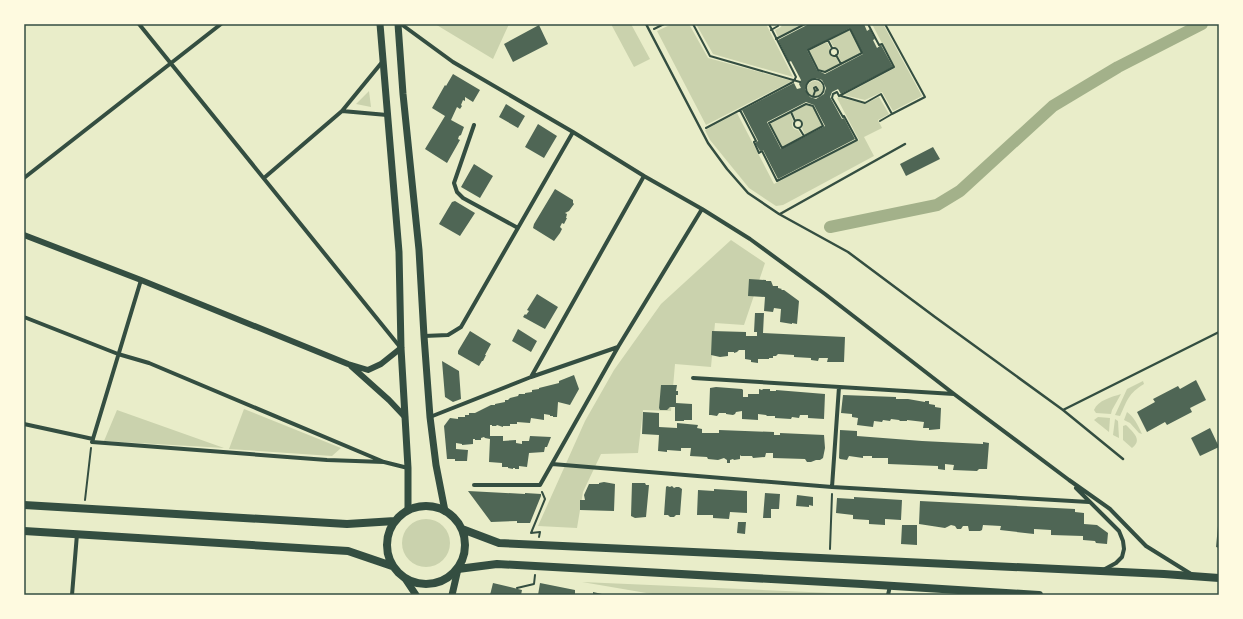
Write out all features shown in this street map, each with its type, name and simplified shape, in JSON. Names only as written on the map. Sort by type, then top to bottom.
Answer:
[{"type":"main road","points":[[380,24],[399,252],[401,348],[408,468],[408,510]]},
{"type":"main road","points":[[398,24],[403,94],[420,250],[430,418],[436,465],[445,511]]},
{"type":"main road","points":[[24,505],[347,524],[395,521]]},
{"type":"main road","points":[[426,506],[436,507],[445,511],[455,519],[462,529],[465,539],[463,559],[458,568],[450,577],[440,582],[417,584],[406,580],[398,574],[392,566],[388,555],[387,543],[389,531],[395,521],[408,510],[426,506]]},
{"type":"main road","points":[[462,529],[498,543],[1219,578]]},
{"type":"main road","points":[[24,531],[348,551],[392,566]]},
{"type":"main road","points":[[458,568],[497,564],[890,585],[1039,595]]},
{"type":"main road","points":[[452,595],[458,568]]},
{"type":"main road","points":[[406,580],[416,595]]},
{"type":"street","points":[[24,235],[141,280],[348,364],[368,370],[381,364],[401,348],[139,24]]},
{"type":"street","points":[[24,178],[221,24]]},
{"type":"street","points":[[401,24],[453,62],[573,132],[750,239],[825,294],[954,394],[1110,509],[1146,546],[1195,576]]},
{"type":"street","points":[[264,178],[342,111],[383,60]]},
{"type":"street","points":[[342,111],[387,115]]},
{"type":"street","points":[[474,125],[454,183],[457,192],[463,198],[518,228]]},
{"type":"street","points":[[424,336],[448,335],[461,327],[573,132]]},
{"type":"street","points":[[531,377],[644,176]]},
{"type":"street","points":[[474,485],[540,485],[618,347],[702,209]]},
{"type":"street","points":[[92,441],[141,280]]},
{"type":"street","points":[[24,317],[118,354],[149,363],[384,462],[408,468]]},
{"type":"street","points":[[430,418],[531,377],[618,347]]},
{"type":"street","points":[[348,364],[389,400],[405,417]]},
{"type":"street","points":[[693,378],[954,394]]},
{"type":"street","points":[[832,487],[839,387]]},
{"type":"street","points":[[24,424],[92,441],[327,460],[384,462]]},
{"type":"street","points":[[552,464],[832,487],[1089,502]]},
{"type":"street","points":[[1069,480],[1118,531],[1123,542],[1124,550],[1122,557],[1116,563],[1101,572]]},
{"type":"street","points":[[72,595],[77,534]]},
{"type":"street","points":[[888,595],[890,585]]},
{"type":"lane","points":[[646,24],[708,143],[727,169],[748,193],[779,214],[848,252],[1063,410],[1123,459]]},
{"type":"lane","points":[[779,214],[905,144]]},
{"type":"lane","points":[[1063,410],[1219,332]]},
{"type":"path","points":[[650,31],[664,24]]},
{"type":"path","points":[[693,24],[710,56],[800,82]]},
{"type":"path","points":[[701,130],[793,82],[796,77],[769,24]]},
{"type":"path","points":[[771,30],[778,26],[778,24]]},
{"type":"path","points":[[776,39],[805,24]]},
{"type":"path","points":[[839,96],[894,67],[882,44],[879,45],[868,24]]},
{"type":"path","points":[[880,121],[925,97],[885,24]]},
{"type":"path","points":[[850,29],[862,53],[841,64],[825,72],[818,70],[808,50],[850,29]]},
{"type":"path","points":[[828,40],[832,48],[830,51],[831,54],[836,55],[841,64]]},
{"type":"path","points":[[832,48],[838,49],[838,53],[836,55]]},
{"type":"path","points":[[816,79],[821,81],[825,88],[824,91],[823,94],[816,98],[810,96],[806,89],[808,83],[816,79]]},
{"type":"path","points":[[813,97],[816,90],[824,91]]},
{"type":"path","points":[[740,110],[756,141],[754,142],[759,153],[762,151],[777,181],[857,140],[832,98],[833,94],[837,92],[839,96],[865,102],[881,94],[892,114]]},
{"type":"path","points":[[806,104],[813,106],[823,126],[782,148],[769,123],[790,112],[806,104]]},
{"type":"path","points":[[790,112],[796,121],[799,120],[801,122],[801,126],[799,128]]},
{"type":"path","points":[[796,121],[794,126],[799,128],[804,136]]},
{"type":"path","points":[[84,509],[92,441]]},
{"type":"path","points":[[540,485],[545,499],[531,533],[540,532]]},
{"type":"path","points":[[830,559],[832,487]]},
{"type":"path","points":[[517,588],[534,584]]},
{"type":"green space","points":[[435,24],[509,24],[493,59]]},
{"type":"green space","points":[[611,24],[631,24],[650,59],[634,67]]},
{"type":"green space","points":[[672,24],[689,24],[708,58],[792,81],[706,125],[657,31]]},
{"type":"green space","points":[[696,24],[766,24],[793,77],[713,54]]},
{"type":"green space","points":[[782,24],[802,24],[778,37],[775,30],[781,27]]},
{"type":"green space","points":[[872,24],[883,24],[922,96],[893,111],[882,92],[865,100],[844,95],[895,68]]},
{"type":"green space","points":[[849,30],[861,53],[842,63],[838,56],[840,53],[839,49],[833,46],[830,40]]},
{"type":"green space","points":[[827,42],[830,48],[829,54],[832,57],[836,57],[839,64],[826,72],[819,70],[809,51]]},
{"type":"green space","points":[[815,81],[821,83],[823,89],[821,95],[815,97],[809,95],[807,89],[809,83]]},
{"type":"green space","points":[[369,91],[371,107],[356,104]]},
{"type":"green space","points":[[839,97],[865,104],[879,97],[889,114],[878,120],[882,128],[864,137],[874,156],[783,205],[776,206],[749,188],[710,140],[705,130],[737,113],[774,184],[859,140],[837,98]]},
{"type":"green space","points":[[806,105],[813,107],[822,126],[805,135],[802,128],[802,122],[796,119],[792,112]]},
{"type":"green space","points":[[790,113],[793,121],[793,127],[798,130],[802,136],[782,147],[770,124]]},
{"type":"green space","points":[[731,240],[765,263],[744,325],[715,323],[711,367],[675,364],[671,411],[643,410],[638,453],[601,454],[583,492],[577,528],[538,526],[585,421],[614,370],[661,304]]},
{"type":"green space","points":[[1143,381],[1144,384],[1129,397],[1120,416],[1115,415],[1127,389]]},
{"type":"green space","points":[[1121,394],[1111,414],[1096,413],[1094,410],[1099,404],[1106,399]]},
{"type":"green space","points":[[244,409],[341,448],[332,456],[229,449]]},
{"type":"green space","points":[[117,410],[224,448],[104,441]]},
{"type":"green space","points":[[1127,412],[1132,416],[1142,434],[1139,433],[1130,423],[1124,420]]},
{"type":"green space","points":[[1098,417],[1110,418],[1109,432],[1094,420]]},
{"type":"green space","points":[[1115,419],[1118,421],[1119,438],[1113,435]]},
{"type":"green space","points":[[1126,425],[1134,433],[1137,439],[1137,442],[1132,448],[1123,440],[1123,426]]},
{"type":"green space","points":[[426,519],[435,521],[443,526],[448,534],[450,543],[448,552],[443,560],[435,565],[426,567],[417,565],[409,560],[404,552],[402,543],[404,534],[409,526],[417,521]]},
{"type":"green space","points":[[582,582],[855,594],[658,595]]},
{"type":"building","points":[[809,24],[864,24],[867,31],[870,29],[875,39],[873,40],[877,48],[881,45],[893,67],[841,94],[838,89],[832,92],[830,97],[842,119],[844,118],[855,139],[778,179],[763,150],[760,151],[755,143],[758,141],[742,110],[794,83],[797,89],[801,88],[799,84],[801,80],[791,61],[789,62],[778,40]],"holes":[[[850,28],[863,54],[825,74],[817,70],[807,50]],[[816,78],[822,80],[826,88],[824,94],[816,99],[810,97],[805,89],[807,83]],[[806,102],[814,105],[825,126],[781,149],[767,122]]]},
{"type":"building","points":[[539,25],[548,44],[513,62],[504,44]]},
{"type":"building","points":[[453,74],[480,90],[473,102],[465,97],[465,101],[463,100],[461,105],[462,106],[460,109],[457,107],[451,120],[464,127],[458,139],[460,140],[447,163],[425,149],[445,116],[432,108]]},
{"type":"building","points":[[506,104],[525,116],[518,128],[499,117]]},
{"type":"building","points":[[538,124],[557,136],[544,158],[525,147]]},
{"type":"building","points":[[933,147],[940,159],[906,176],[900,164]]},
{"type":"building","points":[[474,164],[493,176],[480,198],[461,187]]},
{"type":"building","points":[[555,189],[573,200],[574,204],[569,211],[565,213],[567,214],[567,218],[564,224],[562,223],[560,227],[562,229],[554,241],[533,228]]},
{"type":"building","points":[[455,201],[475,213],[460,236],[439,224],[452,202]]},
{"type":"building","points":[[749,279],[771,281],[773,286],[778,286],[778,288],[784,290],[799,301],[797,324],[780,322],[781,309],[774,308],[773,312],[764,311],[765,297],[748,296]]},
{"type":"building","points":[[537,294],[558,307],[545,329],[523,317],[529,311],[527,310]]},
{"type":"building","points":[[755,313],[764,313],[763,333],[845,337],[844,362],[827,362],[828,358],[819,358],[818,361],[811,360],[811,358],[794,357],[794,355],[778,354],[769,359],[758,359],[758,363],[745,359],[745,350],[739,350],[734,353],[728,352],[728,356],[720,357],[711,355],[712,331],[746,332],[746,336],[757,336],[757,332],[754,332]]},
{"type":"building","points":[[518,329],[537,341],[531,352],[512,341]]},
{"type":"building","points":[[470,331],[491,344],[479,366],[458,354],[458,351]]},
{"type":"building","points":[[442,361],[459,371],[461,399],[453,402],[445,397]]},
{"type":"building","points":[[574,375],[579,389],[570,405],[558,402],[557,417],[544,414],[544,420],[531,418],[530,423],[517,422],[517,424],[510,424],[510,426],[503,427],[490,425],[490,436],[503,436],[503,441],[516,440],[516,443],[522,444],[522,441],[529,441],[530,436],[551,437],[547,447],[545,447],[544,452],[529,453],[527,467],[519,466],[519,469],[513,469],[502,467],[502,463],[489,462],[490,439],[484,437],[481,438],[481,440],[473,439],[473,444],[462,445],[456,443],[456,449],[468,450],[467,461],[447,459],[444,426],[450,418],[458,419],[458,417],[465,417],[465,415],[469,415],[469,413],[475,413],[491,405],[505,402],[505,400],[518,396],[519,394],[525,394],[532,392],[532,390],[559,383],[559,381]]},
{"type":"building","points":[[1196,380],[1206,400],[1190,408],[1192,412],[1167,425],[1165,422],[1147,432],[1137,412],[1155,402],[1153,399],[1178,386],[1180,389]]},
{"type":"building","points":[[661,385],[677,385],[676,391],[678,391],[678,395],[676,395],[676,403],[692,404],[692,420],[675,421],[675,407],[670,407],[667,410],[660,410]]},
{"type":"building","points":[[710,388],[742,389],[743,397],[748,397],[748,394],[759,394],[759,389],[825,394],[824,419],[808,418],[808,415],[800,415],[799,418],[792,417],[791,419],[775,418],[775,416],[758,414],[758,420],[742,419],[742,411],[736,412],[733,415],[719,413],[717,416],[709,415]]},
{"type":"building","points":[[843,395],[896,397],[896,399],[908,399],[925,402],[929,401],[929,404],[941,408],[940,429],[929,430],[929,428],[923,428],[924,422],[891,419],[890,421],[883,420],[882,422],[874,421],[873,427],[857,425],[858,418],[852,417],[852,414],[841,413]]},
{"type":"building","points":[[643,412],[659,413],[659,427],[677,428],[677,423],[698,425],[697,428],[702,429],[702,433],[719,433],[719,430],[774,432],[774,435],[780,435],[780,433],[824,435],[825,448],[823,458],[820,460],[807,462],[805,459],[773,458],[773,453],[766,453],[765,457],[753,458],[752,456],[740,455],[740,459],[733,459],[730,460],[730,463],[727,463],[727,460],[724,458],[718,460],[708,459],[707,457],[690,456],[691,448],[681,448],[681,451],[658,451],[659,435],[642,434]]},
{"type":"building","points":[[1210,428],[1219,447],[1200,456],[1191,438]]},
{"type":"building","points":[[840,430],[857,431],[857,436],[922,441],[989,443],[987,469],[979,469],[977,471],[953,470],[954,465],[945,464],[945,470],[938,469],[938,466],[888,464],[888,458],[872,458],[872,456],[863,456],[863,458],[849,456],[847,460],[840,459]]},
{"type":"building","points":[[604,482],[615,484],[614,511],[580,510],[580,500],[585,500],[584,495],[589,484],[599,484]]},
{"type":"building","points":[[632,483],[645,483],[646,485],[649,485],[646,517],[635,518],[631,516]]},
{"type":"building","points":[[667,486],[672,486],[674,488],[679,487],[682,489],[680,515],[676,515],[674,517],[664,515]]},
{"type":"building","points":[[714,489],[747,491],[747,513],[730,512],[729,519],[713,518],[713,515],[697,515],[698,490],[714,491]]},
{"type":"building","points":[[468,491],[541,494],[541,496],[530,523],[517,523],[517,521],[491,522]]},
{"type":"building","points":[[765,493],[780,494],[779,509],[771,509],[771,518],[763,518]]},
{"type":"building","points":[[797,495],[813,497],[813,506],[796,506]]},
{"type":"building","points":[[854,497],[902,500],[901,520],[885,519],[885,525],[869,524],[869,520],[853,519],[853,515],[836,513],[837,498],[854,499]]},
{"type":"building","points":[[920,501],[1075,509],[1075,512],[1084,513],[1084,524],[1097,525],[1108,533],[1107,544],[1083,540],[1083,536],[1051,535],[1051,530],[1034,529],[1034,534],[1000,530],[1001,526],[983,525],[982,530],[980,531],[969,531],[968,526],[963,526],[961,529],[957,529],[955,526],[951,525],[945,528],[919,524]]},
{"type":"building","points":[[738,522],[746,522],[745,534],[737,533]]},
{"type":"building","points":[[902,525],[917,525],[917,545],[901,544]]},
{"type":"building","points":[[1219,526],[1219,548],[1216,547]]},
{"type":"building","points":[[493,583],[522,590],[521,595],[490,595]]},
{"type":"building","points":[[540,583],[575,590],[575,595],[538,595]]},
{"type":"building","points":[[593,592],[602,594],[602,595],[593,595]]},
{"type":"waterway","points":[[830,227],[937,205],[960,191],[1053,106],[1118,67],[1202,24]]}]
